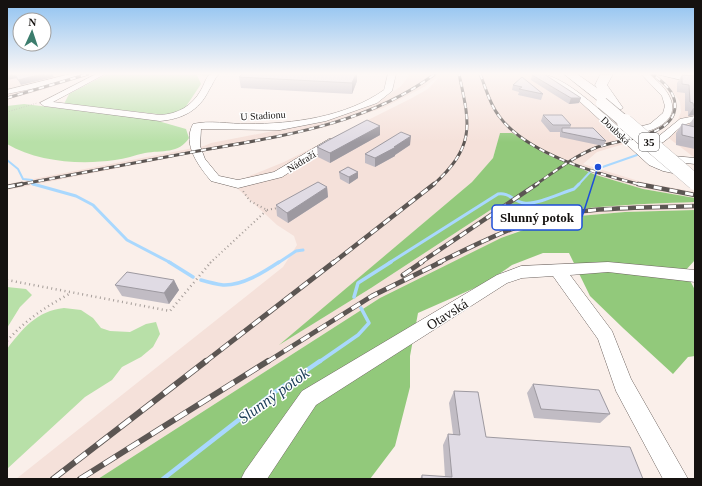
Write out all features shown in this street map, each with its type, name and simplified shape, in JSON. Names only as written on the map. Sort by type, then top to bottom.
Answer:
[{"type":"highway","name":"35","points":[[598,97],[610,104],[695,182]]},
{"type":"highway","name":"35","points":[[600,97],[692,164]]},
{"type":"highway","name":"35","points":[[607,97],[610,104]]},
{"type":"street","points":[[55,97],[44,103],[160,118],[177,117],[187,112],[200,97]]},
{"type":"street","name":"U Stadionu","points":[[238,184],[215,179],[200,160],[195,146],[196,126],[280,127],[323,119],[374,101],[382,97]]},
{"type":"street","name":"Doubská","points":[[580,97],[649,159],[661,167],[695,174]]},
{"type":"street","points":[[618,132],[646,129],[664,116],[669,106],[665,97]]},
{"type":"street","points":[[633,146],[658,142],[684,119],[695,119]]},
{"type":"street","name":"Nádraží","points":[[238,184],[278,175],[342,137]]},
{"type":"street","points":[[649,159],[665,158],[692,164]]},
{"type":"street","name":"Otavská","points":[[253,479],[266,462],[292,420],[309,398],[502,280],[521,272],[608,267],[695,276]]},
{"type":"street","points":[[556,269],[606,336],[623,384],[676,479]]},
{"type":"path","points":[[7,112],[46,101]]},
{"type":"path","points":[[238,184],[250,201],[267,210]]},
{"type":"path","points":[[7,280],[170,310],[210,263],[267,210],[279,208]]},
{"type":"path","points":[[7,340],[15,330],[34,314],[72,292]]},
{"type":"shaded area","points":[[7,97],[18,97],[7,100]]},
{"type":"shaded area","points":[[386,97],[405,97],[383,108],[326,127],[7,190],[7,184],[204,146],[211,143],[284,129],[357,110]]},
{"type":"shaded area","points":[[414,97],[576,97],[627,143],[597,152],[583,164],[642,182],[695,192],[695,198],[643,189],[596,175],[557,160],[512,134],[500,133],[493,158],[472,182],[282,343],[371,288],[495,207],[516,220],[572,209],[618,205],[695,202],[695,210],[625,212],[579,216],[520,230],[380,298],[98,479],[16,479],[283,267],[297,245],[294,236],[277,225],[238,189],[247,177],[284,162]]},
{"type":"shaded area","points":[[676,97],[695,97],[695,158],[662,133],[677,122],[681,112],[680,102]]},
{"type":"green space","points":[[68,97],[193,97],[183,111],[167,115],[64,104]]},
{"type":"green space","points":[[24,104],[151,119],[186,129],[189,138],[180,147],[175,149],[145,153],[119,159],[74,162],[45,158],[32,155],[7,144],[7,106]]},
{"type":"green space","points":[[500,133],[512,133],[546,154],[596,175],[643,189],[695,198],[695,202],[627,205],[583,209],[539,215],[516,220],[495,207],[371,288],[279,345],[472,182],[493,158]]},
{"type":"green space","points":[[695,210],[695,260],[685,271],[695,290],[695,356],[688,357],[673,374],[590,296],[569,253],[543,253],[512,265],[486,283],[418,313],[410,356],[410,387],[395,446],[370,479],[98,479],[380,298],[501,238],[540,224],[579,216],[625,212]]},
{"type":"green space","points":[[7,287],[26,289],[32,295],[20,307],[7,328]]},
{"type":"green space","points":[[64,308],[81,310],[93,318],[101,328],[110,331],[130,332],[146,324],[156,322],[160,334],[153,347],[141,357],[122,367],[112,380],[85,397],[7,469],[7,349],[31,322],[46,313]]},
{"type":"building","points":[[569,97],[581,98],[571,98]]},
{"type":"building","points":[[690,97],[695,97],[695,107],[693,103],[690,102]]},
{"type":"building","points":[[543,115],[562,115],[571,125],[553,125]]},
{"type":"building","points":[[367,120],[380,126],[330,153],[317,147],[327,141]]},
{"type":"building","points":[[682,124],[695,127],[695,138],[682,135]]},
{"type":"building","points":[[562,128],[593,128],[606,141],[562,132]]},
{"type":"building","points":[[401,132],[411,136],[394,147],[396,147],[375,158],[365,154]]},
{"type":"building","points":[[348,167],[358,172],[349,177],[339,172]]},
{"type":"building","points":[[318,182],[327,187],[287,213],[276,205]]},
{"type":"building","points":[[127,272],[174,280],[164,293],[115,285]]},
{"type":"building","points":[[533,384],[599,390],[610,414],[541,409]]},
{"type":"building","points":[[454,391],[478,392],[486,437],[630,447],[643,479],[422,479],[422,475],[452,477],[448,434],[460,435]]},
{"type":"waterway","name":"Slunný potok","points":[[594,170],[637,155]]},
{"type":"waterway","points":[[7,160],[18,169],[23,179],[32,180],[32,184],[36,185]]},
{"type":"waterway","name":"Slunný potok","points":[[578,185],[591,171]]},
{"type":"waterway","points":[[33,184],[76,196],[93,205],[127,240],[171,263]]},
{"type":"waterway","name":"Slunný potok","points":[[389,263],[498,194],[505,194],[520,202],[529,203],[542,201],[574,189],[578,185]]},
{"type":"waterway","points":[[278,263],[296,251],[303,250]]},
{"type":"waterway","points":[[169,262],[193,277]]},
{"type":"waterway","points":[[201,280],[230,285],[245,281],[260,274],[279,262]]},
{"type":"waterway","name":"Slunný potok","points":[[354,297],[358,283],[391,262]]},
{"type":"waterway","name":"Slunný potok","points":[[319,362],[358,335],[369,323],[361,308]]},
{"type":"waterway","name":"Slunný potok","points":[[163,479],[272,394],[320,361]]},
{"type":"railway","points":[[7,98],[11,97]]},
{"type":"railway","points":[[17,185],[260,140],[322,126],[352,117],[397,97]]},
{"type":"railway","points":[[434,184],[457,158],[463,146],[467,121],[464,97]]},
{"type":"railway","points":[[488,97],[499,116],[511,129],[545,152],[568,162]]},
{"type":"railway","points":[[568,162],[595,148],[644,136],[656,131],[666,124],[673,116],[675,105],[673,97]]},
{"type":"railway","points":[[535,185],[568,162]]},
{"type":"railway","points":[[568,162],[605,175],[639,184]]},
{"type":"railway","points":[[17,185],[22,184]]},
{"type":"railway","points":[[333,263],[434,184]]},
{"type":"railway","points":[[420,263],[537,184]]},
{"type":"railway","points":[[639,184],[695,195]]},
{"type":"railway","points":[[7,187],[17,185]]},
{"type":"railway","points":[[438,263],[511,229],[556,215],[615,208],[695,206]]},
{"type":"railway","points":[[205,362],[334,262]]},
{"type":"railway","points":[[403,275],[422,262]]},
{"type":"railway","points":[[267,362],[372,296],[441,262]]},
{"type":"railway","points":[[53,479],[206,361]]},
{"type":"railway","points":[[80,479],[268,361]]},
{"type":"place","name":"Slunný potok","points":[[598,167]]}]
